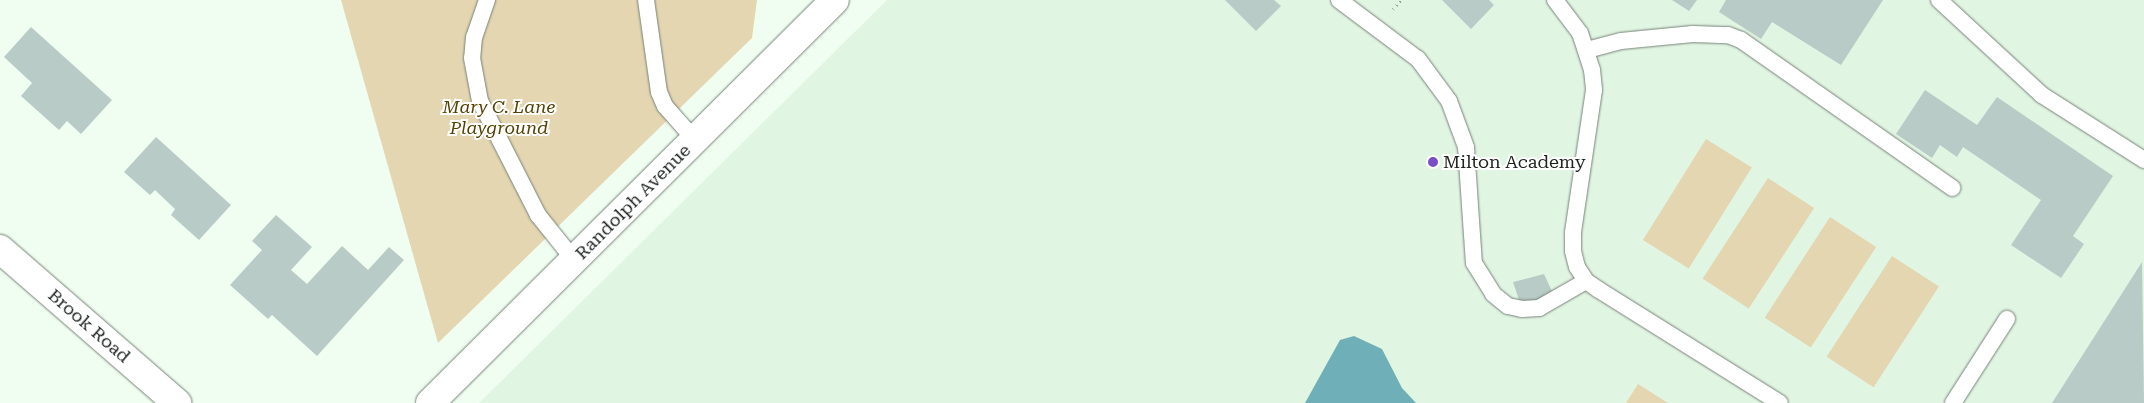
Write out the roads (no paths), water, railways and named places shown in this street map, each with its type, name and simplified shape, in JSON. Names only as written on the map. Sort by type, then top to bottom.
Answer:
[{"type":"main road","name":"Randolph Avenue","points":[[430,403],[835,0]]},
{"type":"main road","name":"Brook Road","points":[[0,249],[177,403]]},
{"type":"lane","points":[[487,0],[474,37],[472,58],[480,101],[538,215],[574,260]]},
{"type":"lane","points":[[646,0],[659,92],[665,106],[695,140]]},
{"type":"lane","points":[[1339,0],[1418,59],[1449,100],[1466,147],[1474,263],[1493,294],[1508,306],[1522,309],[1539,308],[1586,281]]},
{"type":"lane","points":[[1555,0],[1580,33],[1587,50],[1594,90],[1593,110],[1573,251],[1586,281],[1780,403]]},
{"type":"lane","points":[[1939,0],[2042,95],[2144,160]]},
{"type":"lane","points":[[1587,50],[1621,41],[1693,34],[1728,35],[1741,40],[1952,188]]},
{"type":"lane","points":[[1953,403],[2007,319]]},
{"type":"water","points":[[1354,336],[1382,349],[1402,388],[1416,403],[1305,403],[1340,340]]},
{"type":"place","name":"Milton Academy","points":[[1433,162]]},
{"type":"park label","name":"Mary C. Lane Playground","points":[[499,118]]}]
